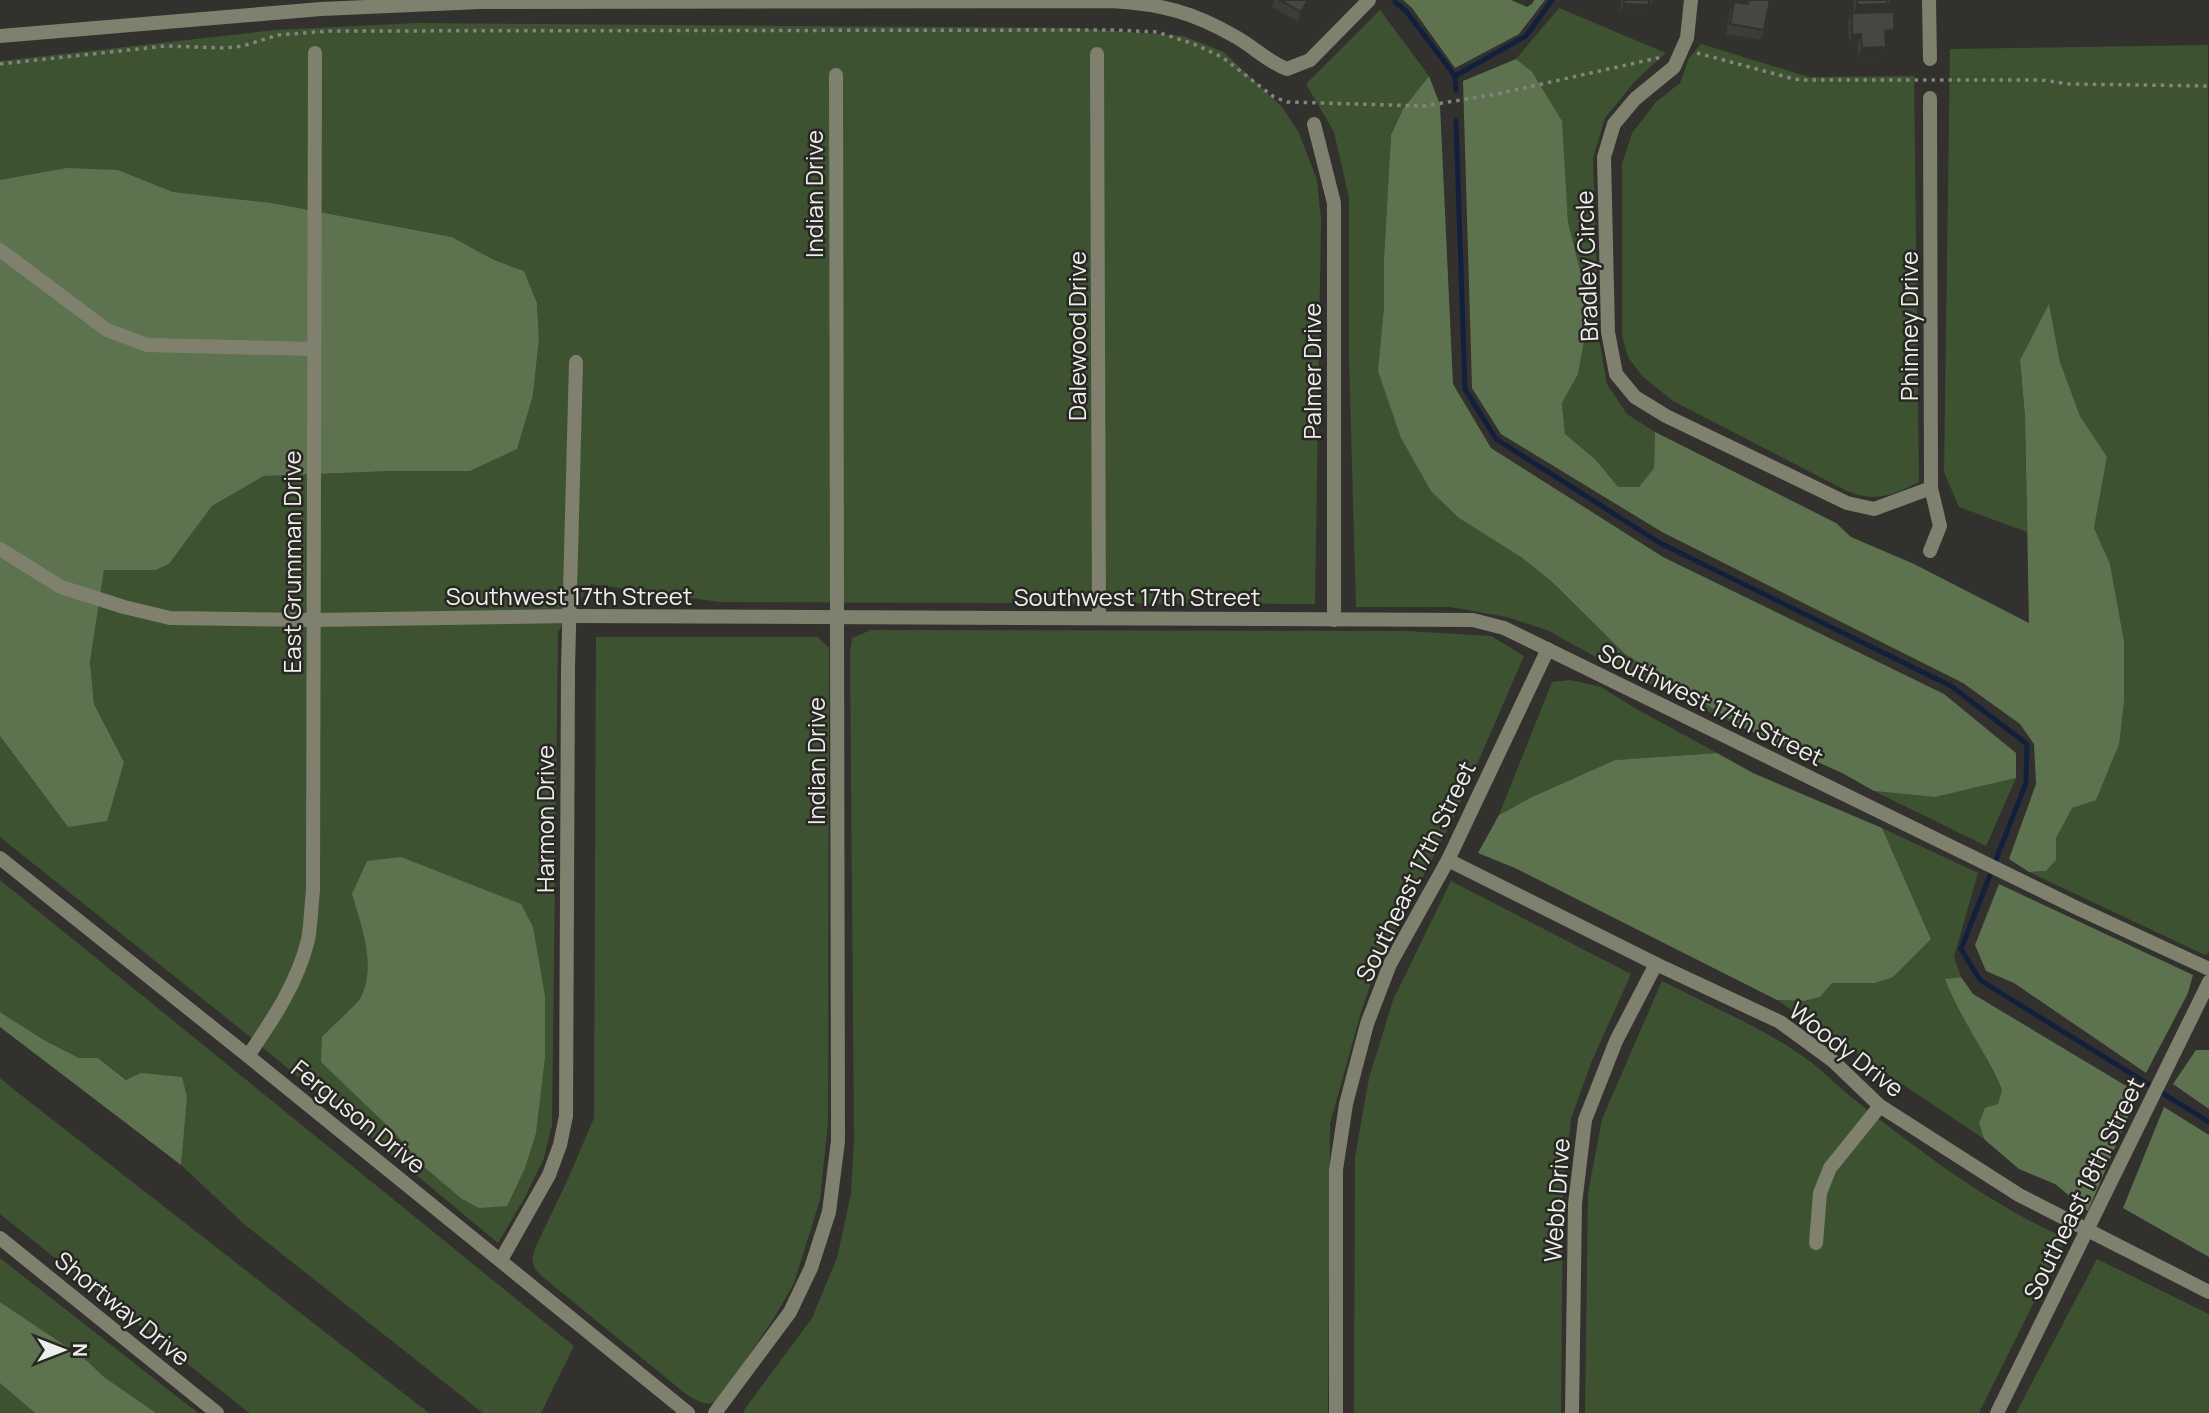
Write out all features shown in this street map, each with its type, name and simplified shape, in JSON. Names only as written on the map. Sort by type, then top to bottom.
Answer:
[{"type":"street","points":[[0,36],[321,4],[1139,2],[1153,3],[1194,15],[1238,38],[1275,65],[1287,69],[1310,60],[1369,0]]},
{"type":"street","name":"Bradley Circle","points":[[1691,0],[1687,38],[1674,67],[1635,99],[1614,124],[1604,157],[1608,332],[1616,374],[1635,397],[1666,416],[1847,503],[1874,509],[1931,488]]},
{"type":"street","points":[[1930,0],[1930,59]]},
{"type":"street","name":"East Grumman Drive","points":[[248,1056],[284,1003],[300,966],[309,937],[313,891],[315,53]]},
{"type":"street","name":"Dalewood Drive","points":[[1097,54],[1099,618]]},
{"type":"street","name":"Indian Drive","points":[[715,1413],[790,1312],[811,1268],[830,1212],[838,1141],[836,75]]},
{"type":"street","name":"Phinney Drive","points":[[1930,98],[1931,488],[1940,526],[1930,551]]},
{"type":"street","name":"Palmer Drive","points":[[1314,124],[1334,203],[1334,620]]},
{"type":"street","points":[[0,250],[107,330],[147,345],[313,349]]},
{"type":"street","name":"Harmon Drive","points":[[501,1260],[549,1175],[560,1145],[566,1116],[570,616],[576,362]]},
{"type":"street","name":"Southwest 17th Street","points":[[0,550],[61,587],[170,618],[315,620],[570,616],[1473,620],[1504,628],[2077,908],[2209,969]]},
{"type":"street","name":"Southeast 17th Street","points":[[1336,1413],[1336,1170],[1346,1104],[1367,1024],[1390,964],[1448,860],[1548,649]]},
{"type":"street","name":"Ferguson Drive","points":[[0,858],[688,1413]]},
{"type":"street","name":"Woody Drive","points":[[1448,860],[1780,1023],[1832,1060],[1880,1106],[2019,1195],[2209,1292]]},
{"type":"street","name":"Webb Drive","points":[[1572,1413],[1575,1204],[1585,1120],[1616,1041],[1656,964]]},
{"type":"street","name":"Southeast 18th Street","points":[[1997,1413],[2209,982]]},
{"type":"street","points":[[1816,1243],[1820,1193],[1830,1168],[1880,1106]]},
{"type":"street","name":"Shortway Drive","points":[[0,1238],[217,1413]]},
{"type":"green space","points":[[1403,0],[1511,0],[1527,7],[1534,0],[1545,0],[1519,34],[1455,68],[1412,8]]},
{"type":"green space","points":[[1559,8],[1666,53],[1636,80],[1605,118],[1593,158],[1599,339],[1607,384],[1627,414],[1655,432],[1654,468],[1639,488],[1618,488],[1595,459],[1565,434],[1562,403],[1578,374],[1590,310],[1568,222],[1562,127],[1516,59]]},
{"type":"green space","points":[[1380,10],[1429,76],[1403,109],[1391,135],[1384,308],[1521,557],[1550,580],[1625,654],[1744,728],[1625,673],[1547,630],[1507,617],[1450,607],[1356,607],[1349,359],[1349,198],[1334,132],[1306,84]]},
{"type":"green space","points":[[416,23],[1075,28],[1183,36],[1224,52],[1283,108],[1299,133],[1317,180],[1321,219],[1315,604],[720,602],[591,584],[558,632],[552,1125],[544,1158],[498,1243],[244,1032],[0,837],[0,736],[68,827],[124,762],[94,704],[90,662],[104,570],[156,570],[169,564],[212,506],[264,476],[470,471],[533,395],[539,339],[537,303],[524,271],[494,260],[452,237],[272,203],[173,192],[118,170],[0,180],[0,61],[275,30]]},
{"type":"green space","points":[[1701,44],[1809,77],[1914,76],[1919,482],[1901,491],[1876,497],[1847,491],[1673,401],[1642,376],[1628,357],[1622,336],[1622,164],[1632,133],[1656,102],[1680,83],[1689,58]]},
{"type":"green space","points":[[2208,45],[2209,953],[2205,955],[2029,872],[2046,871],[2056,860],[2056,838],[2124,701],[2124,641],[2110,564],[2094,528],[2107,457],[2080,416],[2060,362],[2049,305],[2020,360],[2025,416],[2027,532],[1959,507],[1944,472],[1950,49]]},
{"type":"green space","points":[[1516,59],[1532,72],[1562,121],[1568,222],[1590,310],[1578,374],[1562,403],[1565,434],[1595,459],[1618,487],[1639,487],[1654,468],[1655,432],[1836,523],[1851,537],[1914,564],[2029,623],[2025,416],[2020,360],[2049,304],[2060,362],[2080,416],[2107,457],[2094,528],[2110,564],[2124,641],[2124,701],[2119,744],[2096,800],[2072,808],[2056,838],[2056,860],[2046,871],[2029,872],[2009,859],[2036,784],[2034,744],[2020,724],[1963,683],[1662,532],[1501,434],[1472,388],[1463,81]]},
{"type":"green space","points":[[1429,76],[1440,105],[1453,384],[1491,448],[1663,557],[1944,694],[2016,753],[2016,778],[1935,797],[1874,791],[1844,774],[1744,728],[1625,654],[1550,580],[1521,557],[1459,518],[1431,491],[1401,438],[1378,371],[1384,308],[1391,135],[1403,109]]},
{"type":"green space","points":[[67,168],[118,170],[173,192],[272,203],[452,237],[494,260],[524,271],[537,303],[539,339],[533,395],[517,449],[470,471],[264,476],[212,506],[169,564],[156,570],[104,570],[90,662],[94,704],[124,762],[107,821],[68,827],[0,736],[0,180]]},
{"type":"green space","points":[[871,630],[1407,631],[1491,636],[1524,656],[1455,815],[1378,963],[1361,1012],[1330,1124],[1328,1413],[744,1413],[812,1318],[837,1258],[851,1194],[854,1140],[850,655],[852,638]]},
{"type":"green space","points":[[596,637],[818,637],[829,648],[828,1122],[820,1200],[794,1283],[774,1318],[718,1401],[710,1403],[687,1395],[544,1278],[535,1269],[532,1259],[594,1118]]},
{"type":"green space","points":[[1570,680],[1601,687],[1717,753],[1615,760],[1532,797],[1499,815],[1552,682]]},
{"type":"green space","points":[[1717,753],[1753,773],[1882,828],[1931,939],[1893,977],[1875,983],[1832,983],[1820,997],[1804,1001],[1777,1000],[1515,868],[1478,853],[1499,815],[1532,797],[1615,760]]},
{"type":"green space","points":[[2016,778],[1986,846],[1874,791],[1935,797]]},
{"type":"green space","points":[[1882,828],[1978,873],[1954,957],[1961,977],[1946,979],[2002,1090],[1998,1105],[1979,1123],[1984,1139],[1777,1000],[1804,1001],[1820,997],[1831,983],[1875,983],[1931,939]]},
{"type":"green space","points":[[401,857],[521,904],[533,927],[545,996],[545,1057],[536,1133],[525,1168],[507,1206],[479,1208],[462,1199],[422,1165],[395,1133],[321,1062],[322,1037],[359,1000],[366,985],[366,945],[352,894],[367,861]]},
{"type":"green space","points":[[0,880],[574,1346],[541,1413],[483,1413],[244,1224],[181,1165],[183,1123],[98,1058],[79,1058],[0,1012]]},
{"type":"green space","points":[[1451,881],[1631,974],[1591,1063],[1571,1119],[1563,1191],[1561,1413],[1354,1413],[1355,1157],[1369,1078],[1393,1000]]},
{"type":"green space","points":[[1999,884],[2193,975],[2188,993],[2146,1073],[2014,983],[1986,971],[1975,945]]},
{"type":"green space","points":[[1961,977],[1973,994],[2138,1093],[2088,1211],[2055,1184],[2019,1169],[1984,1139],[1979,1123],[1985,1108],[1998,1104],[2002,1090],[1945,979]]},
{"type":"green space","points":[[1662,981],[1758,1029],[1795,1051],[1881,1120],[1983,1194],[2066,1238],[1979,1413],[1585,1413],[1588,1193],[1602,1119]]},
{"type":"green space","points":[[0,1012],[79,1058],[98,1058],[126,1080],[141,1073],[182,1077],[187,1097],[181,1165],[0,1027]]},
{"type":"green space","points":[[2196,1050],[2209,1050],[2209,1109],[2173,1084]]},
{"type":"green space","points":[[0,1078],[429,1413],[249,1413],[0,1214]]},
{"type":"green space","points":[[2164,1107],[2209,1135],[2209,1257],[2123,1208]]},
{"type":"green space","points":[[0,1258],[198,1413],[156,1413],[104,1377],[85,1359],[0,1302]]},
{"type":"green space","points":[[2097,1259],[2209,1314],[2209,1413],[2016,1413]]},
{"type":"green space","points":[[0,1302],[85,1359],[104,1377],[156,1413],[35,1413],[0,1383]]},
{"type":"green space","points":[[0,1383],[35,1413],[0,1413]]},
{"type":"building","points":[[1280,0],[1308,0],[1301,12]]},
{"type":"building","points":[[1624,0],[1649,0],[1649,5],[1624,4]]},
{"type":"building","points":[[1749,0],[1770,0],[1764,30],[1730,24],[1734,2],[1748,4]]},
{"type":"building","points":[[1857,0],[1887,0],[1887,4],[1857,5]]},
{"type":"building","points":[[1894,12],[1894,30],[1885,31],[1886,47],[1862,48],[1861,34],[1852,35],[1852,13]]},
{"type":"waterway","points":[[1455,76],[1526,36],[1552,0]]},
{"type":"waterway","points":[[1395,2],[1406,11],[1455,76],[1456,90]]},
{"type":"waterway","points":[[1456,121],[1465,389],[1496,439],[1660,543],[1951,686],[2027,744],[2026,783],[1961,949],[1980,980],[2209,1122]]}]
